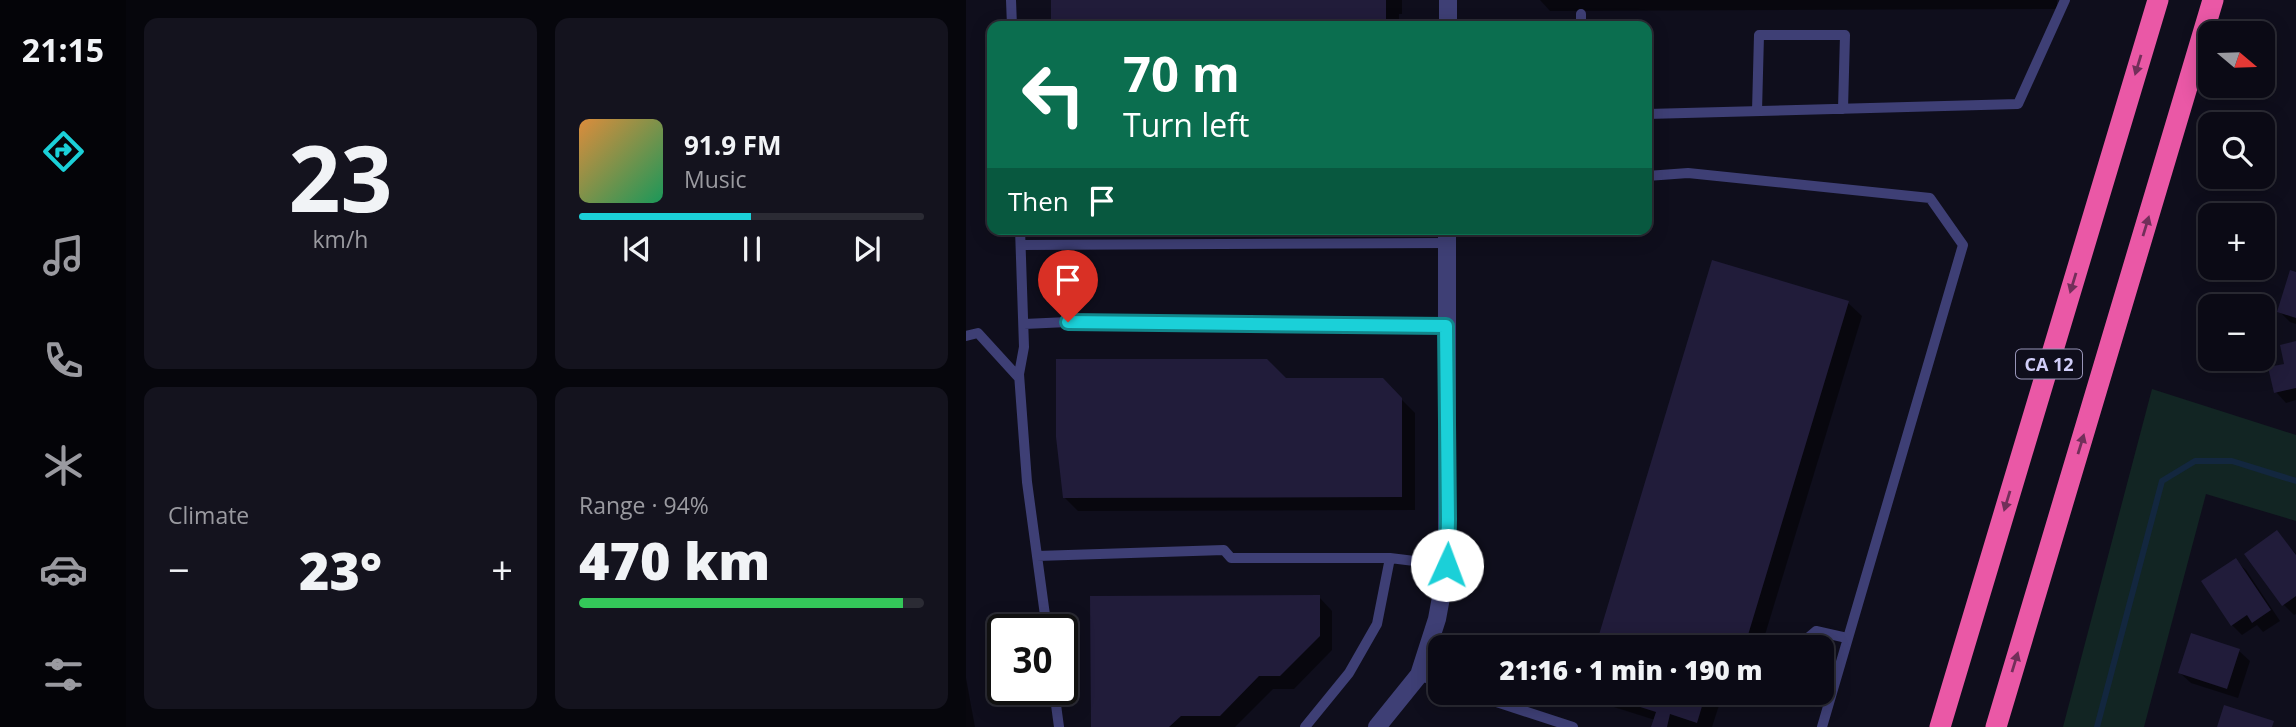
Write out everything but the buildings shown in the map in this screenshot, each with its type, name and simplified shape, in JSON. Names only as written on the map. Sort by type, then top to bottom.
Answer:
[{"type":"highway","name":"CA 12","points":[[1940,727],[2158,0]]},
{"type":"highway","name":"CA 12","points":[[1996,727],[2213,0]]},
{"type":"street","points":[[1448,0],[1448,21]]},
{"type":"street","points":[[1377,727],[1419,675],[1437,619],[1447,565],[1447,236]]},
{"type":"lane","points":[[1012,0],[1012,21]]},
{"type":"lane","points":[[1652,114],[2018,104],[2065,0]]},
{"type":"lane","points":[[1581,14],[1581,21]]},
{"type":"lane","points":[[1758,111],[1759,35],[1845,35],[1843,109]]},
{"type":"lane","points":[[1652,176],[1688,173],[1930,198],[1963,245],[1822,727]]},
{"type":"lane","points":[[1020,235],[1024,346],[1019,378],[1027,482],[1045,614]]},
{"type":"lane","points":[[1021,245],[1447,236]]},
{"type":"lane","points":[[1024,324],[1081,322],[1446,326]]},
{"type":"lane","points":[[966,336],[978,333],[1019,378]]},
{"type":"lane","points":[[1037,556],[1224,550],[1231,558],[1390,558],[1447,565]]},
{"type":"lane","points":[[1305,727],[1349,673],[1377,624],[1390,558]]},
{"type":"lane","points":[[1811,635],[1816,631],[1834,635]]},
{"type":"lane","points":[[1834,635],[1847,638]]},
{"type":"lane","points":[[1419,675],[1428,678]]},
{"type":"lane","points":[[1056,705],[1059,727]]},
{"type":"lane","points":[[1506,705],[1573,727]]},
{"type":"green space","points":[[2152,389],[2296,435],[2296,521],[2206,494],[2144,727],[2063,727]]},
{"type":"waterway","points":[[2097,727],[2162,481],[2195,461],[2232,461],[2296,481]]},
{"type":"route","points":[[1068,322],[1446,326],[1447,565]]}]
